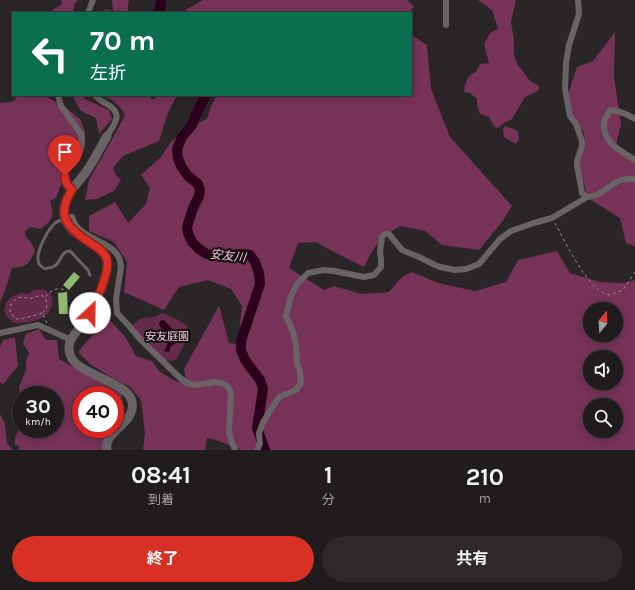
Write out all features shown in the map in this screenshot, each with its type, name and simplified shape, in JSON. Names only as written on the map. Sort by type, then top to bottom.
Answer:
[{"type":"street","points":[[88,12],[94,0]]},
{"type":"street","points":[[446,0],[446,25]]},
{"type":"street","points":[[578,0],[578,17],[569,45],[566,63],[565,89],[570,116],[576,124],[582,141],[577,165],[582,193],[587,196]]},
{"type":"street","points":[[58,96],[61,106],[80,134],[82,140],[80,152],[66,172],[66,184],[72,190]]},
{"type":"street","points":[[96,96],[114,109],[116,112],[116,121],[86,171],[68,196],[64,208],[64,214],[69,226],[101,251],[106,256],[107,260],[108,266],[90,313],[69,344],[72,359],[79,366],[124,390],[132,400],[133,409],[129,417],[109,438],[106,443],[107,450]]},
{"type":"street","points":[[635,119],[629,115],[615,110],[610,110],[605,119],[604,131],[608,140],[621,152],[635,160]]},
{"type":"street","points":[[257,450],[260,444],[259,433],[279,397],[296,390],[301,383],[300,370],[297,364],[296,345],[293,332],[286,316],[291,296],[297,284],[308,273],[334,270],[364,278],[374,275],[380,267],[382,237],[385,234],[389,234],[402,250],[435,265],[455,270],[466,269],[479,264],[500,239],[511,231],[552,218],[587,196],[596,196],[621,179],[635,179]]},
{"type":"street","points":[[65,218],[72,217],[75,224],[83,233],[106,245],[119,257],[120,267],[116,299],[117,313],[165,365],[187,383],[195,385],[216,382],[227,386],[231,392],[229,432],[236,450]]},
{"type":"street","points":[[0,333],[38,325],[71,339]]},
{"type":"lane","points":[[65,218],[56,222],[46,235],[39,252],[38,263],[44,268],[55,267],[64,253],[70,251],[88,270],[90,275]]},
{"type":"path","points":[[552,218],[583,273],[602,293],[610,295],[622,290],[635,272]]},
{"type":"path","points":[[45,297],[56,288],[67,291]]},
{"type":"path","points":[[41,295],[45,297],[47,304],[46,310],[42,313],[16,319],[10,312],[11,304],[17,298],[28,298],[41,295]]},
{"type":"path","points":[[42,313],[44,318]]},
{"type":"green space","points":[[42,289],[52,297],[50,311],[45,316],[32,321],[17,323],[14,323],[8,318],[4,311],[6,302],[13,296],[21,293],[28,294],[34,290]]},
{"type":"green space","name":"安友庭園","points":[[162,313],[175,318],[187,326],[184,344],[176,360],[165,361],[131,326],[142,318],[155,317]]},
{"type":"shaded area","points":[[61,0],[78,0],[74,5],[73,12],[49,12],[62,4]]},
{"type":"shaded area","points":[[112,0],[129,0],[128,12],[104,12],[105,9],[113,11]]},
{"type":"shaded area","points":[[203,0],[407,0],[414,7],[409,12],[186,12],[185,10]]},
{"type":"shaded area","points":[[478,0],[516,0],[511,22],[514,40],[514,55],[517,64],[530,81],[539,86],[538,91],[525,97],[512,119],[498,128],[494,126],[489,117],[480,114],[477,99],[470,93],[464,92],[470,75],[476,72],[480,64],[489,63],[484,44],[490,33],[498,29],[492,10]]},
{"type":"shaded area","points":[[615,32],[614,76],[621,124],[616,145],[635,158],[635,246],[626,243],[620,218],[588,198],[580,170],[579,160],[584,148],[585,140],[583,131],[573,116],[568,94],[577,67],[593,61]]},
{"type":"shaded area","points":[[412,36],[427,45],[431,89],[450,137],[512,206],[502,222],[479,250],[442,245],[425,231],[401,226],[388,233],[374,248],[364,267],[316,242],[298,243],[289,268],[324,290],[334,286],[361,294],[389,292],[402,277],[412,272],[438,283],[475,291],[506,282],[518,260],[557,251],[570,273],[600,282],[624,283],[635,280],[635,450],[241,450],[207,438],[205,450],[143,450],[145,433],[141,400],[130,387],[90,364],[78,352],[94,334],[102,322],[111,321],[126,338],[136,356],[152,361],[160,372],[177,382],[186,380],[184,369],[219,306],[229,343],[238,344],[242,306],[231,289],[208,280],[179,287],[164,310],[124,292],[127,262],[114,242],[89,231],[89,216],[115,202],[128,223],[146,204],[150,188],[141,175],[161,157],[171,142],[187,128],[207,119],[211,106],[216,96],[412,96]]},
{"type":"shaded area","points":[[16,96],[46,96],[66,108],[80,119],[85,132],[85,145],[82,156],[65,173],[56,198],[50,201],[52,218],[40,229],[31,227],[25,231],[26,237],[31,242],[35,251],[27,264],[21,267],[12,268],[0,303],[0,103],[15,100]]},
{"type":"shaded area","points":[[73,96],[84,96],[85,99],[109,110],[112,119],[99,134],[96,118],[81,111]]},
{"type":"shaded area","points":[[103,96],[151,96],[151,100],[159,96],[176,96],[168,113],[159,141],[123,156],[113,168],[115,174],[121,180],[114,191],[97,199],[85,200],[89,180],[125,115],[115,102]]},
{"type":"shaded area","points":[[505,126],[518,132],[519,139],[516,144],[504,137],[503,129]]},
{"type":"shaded area","points":[[164,320],[174,330],[176,336],[175,344],[171,346],[169,352],[164,351],[170,339],[169,335],[161,328],[159,324],[160,321]]},
{"type":"shaded area","points":[[39,329],[46,340],[57,340],[59,359],[111,386],[72,386],[72,438],[110,438],[107,450],[18,450],[20,446],[15,445],[15,438],[64,438],[64,386],[19,386],[26,370],[26,361],[29,353],[23,343],[26,334]]},
{"type":"shaded area","points":[[15,337],[18,366],[3,384],[0,382],[0,347],[3,340]]},
{"type":"shaded area","points":[[0,414],[5,424],[7,443],[13,450],[0,450]]},
{"type":"building","points":[[74,272],[80,277],[69,290],[63,285]]},
{"type":"building","points":[[67,292],[68,314],[59,314],[58,293]]},
{"type":"waterway","name":"安友川","points":[[158,12],[161,6],[161,0]]},
{"type":"waterway","name":"安友川","points":[[205,96],[192,125],[182,137],[177,149],[181,166],[188,176],[198,184],[200,190],[187,227],[188,233],[192,242],[199,249],[213,256],[250,255],[255,262],[259,273],[260,284],[241,341],[241,350],[245,360],[260,380],[263,389],[257,428],[265,450]]},
{"type":"route","points":[[65,176],[66,184],[72,190],[68,196],[64,208],[64,214],[69,226],[77,234],[101,251],[106,256],[107,260],[108,266],[106,274],[90,313]]}]
